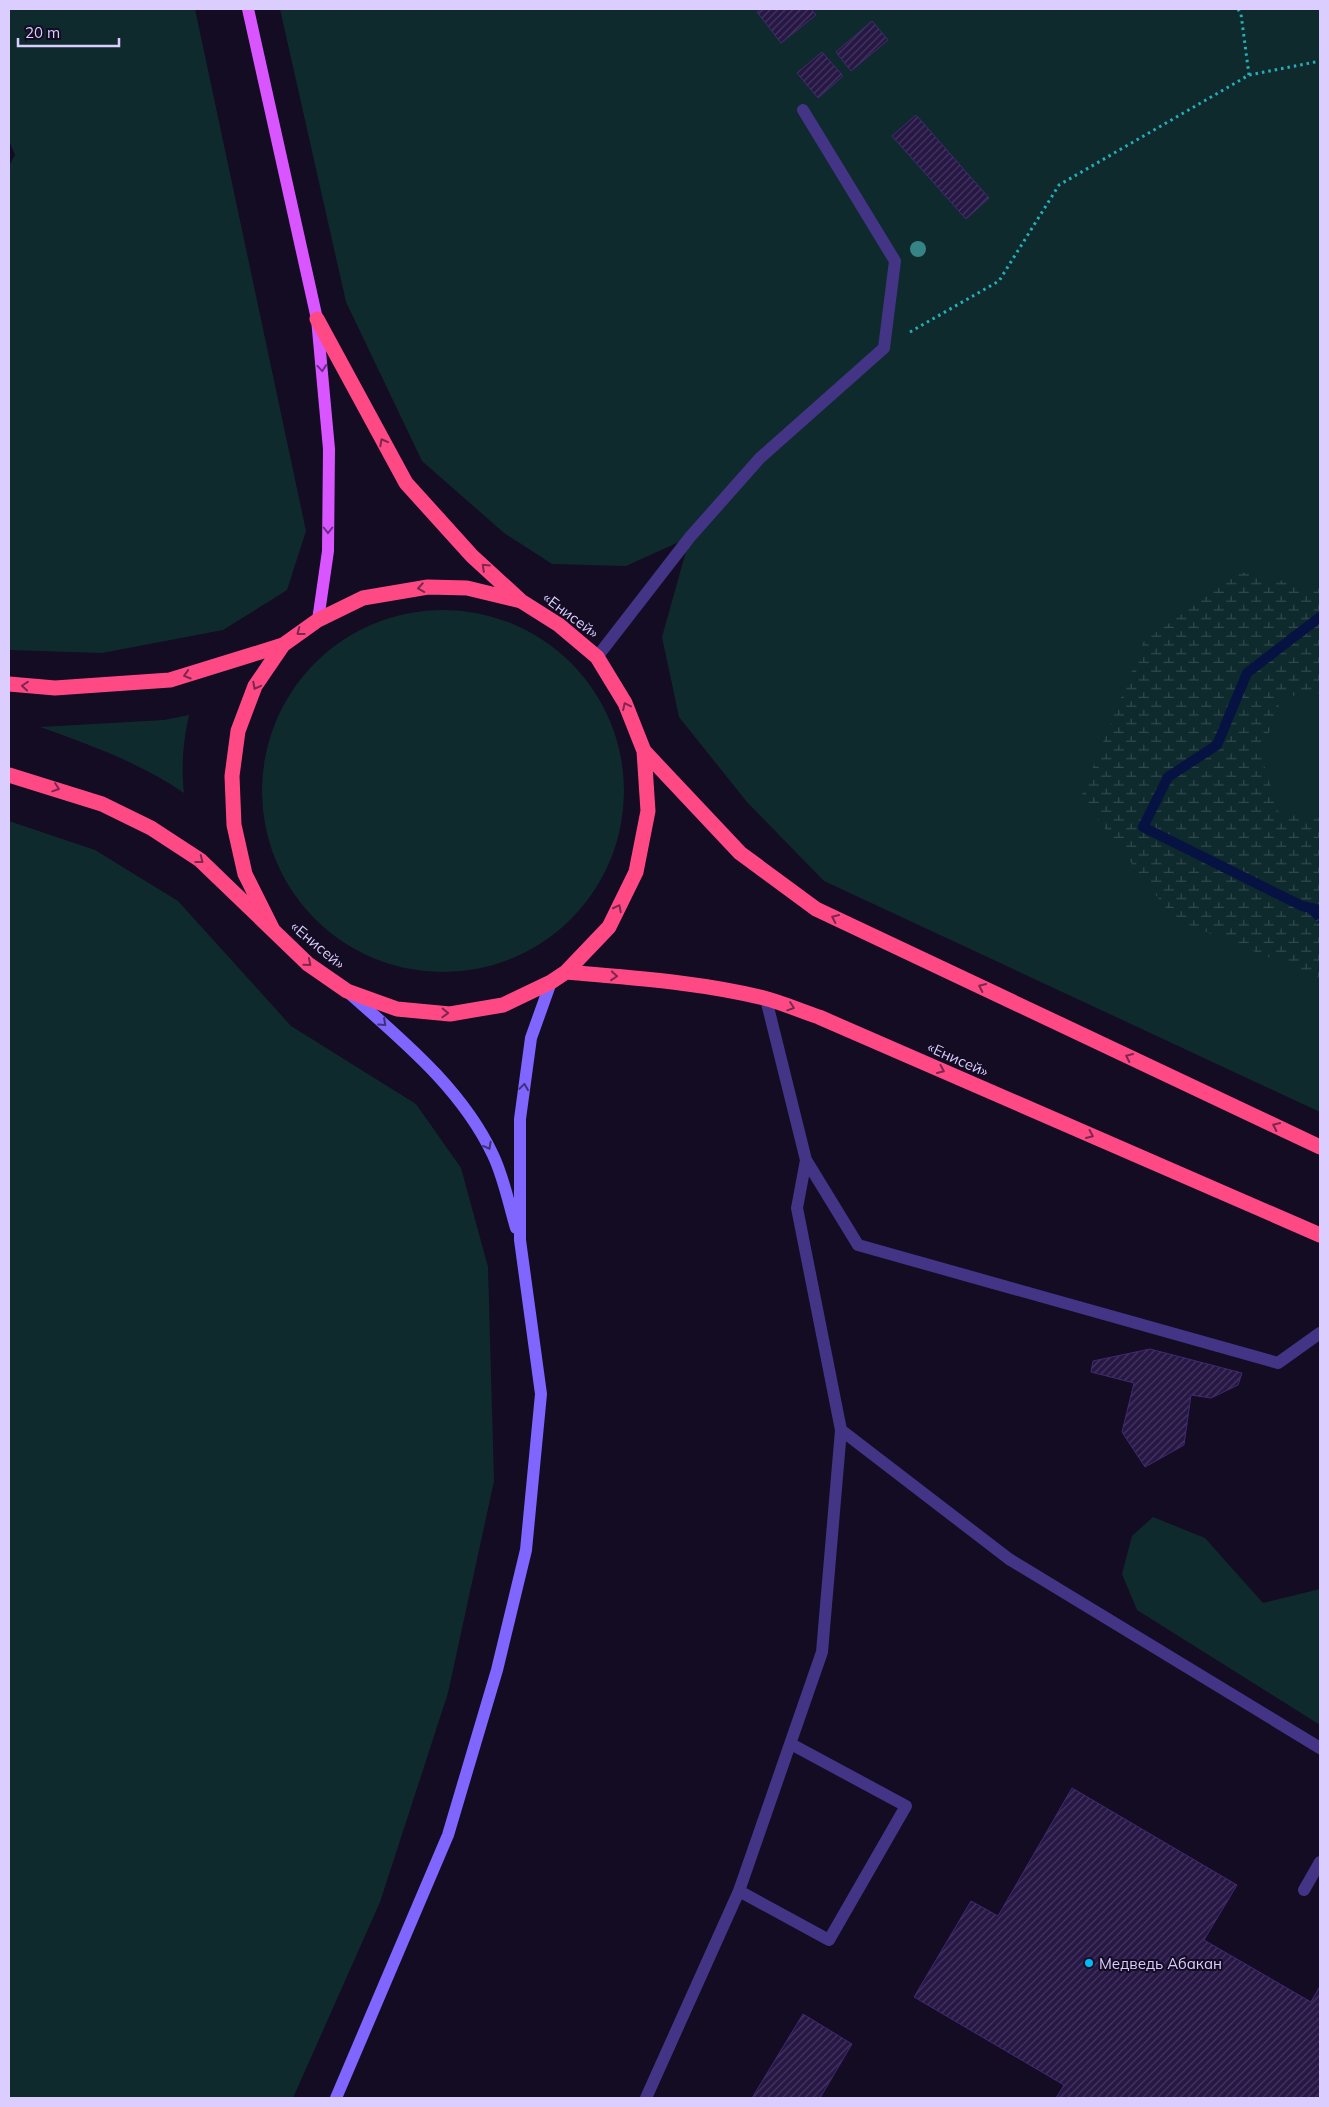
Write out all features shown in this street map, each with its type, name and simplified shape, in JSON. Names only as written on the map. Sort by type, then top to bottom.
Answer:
[{"type":"highway","points":[[317,319],[406,483],[472,556],[521,600]]},
{"type":"highway","name":"«Енисей»","points":[[9,684],[56,688],[170,680],[283,645],[318,620],[364,598],[428,587],[467,588],[521,600],[559,625],[597,657],[625,703],[644,751],[648,811],[636,872],[608,927],[566,972],[551,982],[503,1005],[450,1014],[397,1009],[347,991],[308,964],[200,860],[151,828],[102,804],[9,775]]},
{"type":"highway","name":"«Енисей»","points":[[273,930],[245,874],[234,825],[232,776],[238,731],[255,686],[283,645]]},
{"type":"highway","name":"«Енисей»","points":[[644,751],[740,853],[816,909],[1320,1147]]},
{"type":"highway","name":"«Енисей»","points":[[566,972],[722,989],[766,999],[819,1017],[1320,1235]]},
{"type":"main road","points":[[248,9],[317,319],[329,448],[328,552],[318,620]]},
{"type":"street","points":[[336,2098],[448,1835],[497,1670],[526,1550],[541,1394],[520,1240],[520,1119],[531,1038],[551,982]]},
{"type":"street","points":[[347,991],[406,1044],[449,1088],[474,1122],[494,1156],[520,1240]]},
{"type":"lane","points":[[597,657],[690,536],[760,458],[884,348],[895,261],[803,110]]},
{"type":"lane","points":[[766,999],[806,1160],[858,1245],[1278,1363],[1320,1333]]},
{"type":"lane","points":[[646,2098],[739,1891],[822,1652],[841,1430],[797,1208],[806,1160]]},
{"type":"lane","points":[[841,1430],[1009,1560],[1320,1748]]},
{"type":"lane","points":[[739,1891],[829,1940],[906,1806],[791,1744]]},
{"type":"lane","points":[[1304,1890],[1320,1862]]},
{"type":"path","points":[[1238,9],[1241,14],[1250,75]]},
{"type":"path","points":[[884,348],[998,281],[1059,185],[1250,75],[1320,62]]},
{"type":"green space","points":[[9,9],[195,9],[306,531],[287,590],[223,630],[102,653],[9,650],[9,166],[15,155],[9,140]]},
{"type":"green space","points":[[280,9],[1320,9],[1320,1112],[824,881],[747,802],[679,717],[662,637],[690,537],[626,566],[552,564],[504,533],[422,461],[346,302]]},
{"type":"green space","points":[[1241,572],[1320,589],[1320,693],[1282,697],[1261,755],[1279,814],[1320,818],[1320,905],[1303,906],[1320,925],[1320,978],[1174,919],[1081,797],[1144,641]]},
{"type":"green space","points":[[443,610],[478,613],[512,623],[544,640],[571,663],[594,690],[611,722],[621,756],[624,791],[621,826],[611,860],[594,892],[571,919],[544,942],[512,959],[478,969],[443,972],[408,969],[374,959],[342,942],[315,919],[292,892],[275,860],[265,826],[262,791],[265,756],[275,722],[292,690],[315,663],[342,640],[374,623],[408,613]]},
{"type":"green space","points":[[189,715],[183,754],[184,793],[133,764],[40,727],[164,720]]},
{"type":"green space","points":[[9,821],[95,850],[178,901],[291,1026],[416,1104],[461,1168],[488,1267],[494,1481],[448,1693],[380,1902],[293,2098],[9,2098]]},
{"type":"green space","points":[[1153,1517],[1205,1538],[1263,1603],[1320,1589],[1320,1725],[1137,1610],[1122,1574],[1132,1536]]},
{"type":"water","points":[[1320,905],[1320,925],[1302,906]]},
{"type":"building","points":[[761,9],[811,9],[816,15],[781,43],[757,12]]},
{"type":"building","points":[[872,21],[888,40],[851,71],[836,52]]},
{"type":"building","points":[[822,52],[843,76],[818,98],[797,73]]},
{"type":"building","points":[[916,115],[989,198],[966,219],[892,136]]},
{"type":"building","points":[[1150,1349],[1242,1373],[1238,1385],[1211,1398],[1191,1395],[1184,1445],[1145,1467],[1122,1432],[1134,1383],[1091,1372],[1093,1361]]},
{"type":"building","name":"Медведь Абакан","points":[[1072,1788],[1237,1885],[1204,1940],[1311,2002],[1320,1986],[1320,2098],[1056,2098],[1064,2085],[914,1997],[971,1901],[998,1916]]},
{"type":"building","points":[[803,2014],[852,2044],[820,2098],[752,2098]]},
{"type":"waterway","points":[[1320,617],[1247,673],[1217,745],[1168,777],[1143,827],[1302,906],[1320,910]]},
{"type":"place","name":"Медведь Абакан","points":[[1089,1963]]}]
